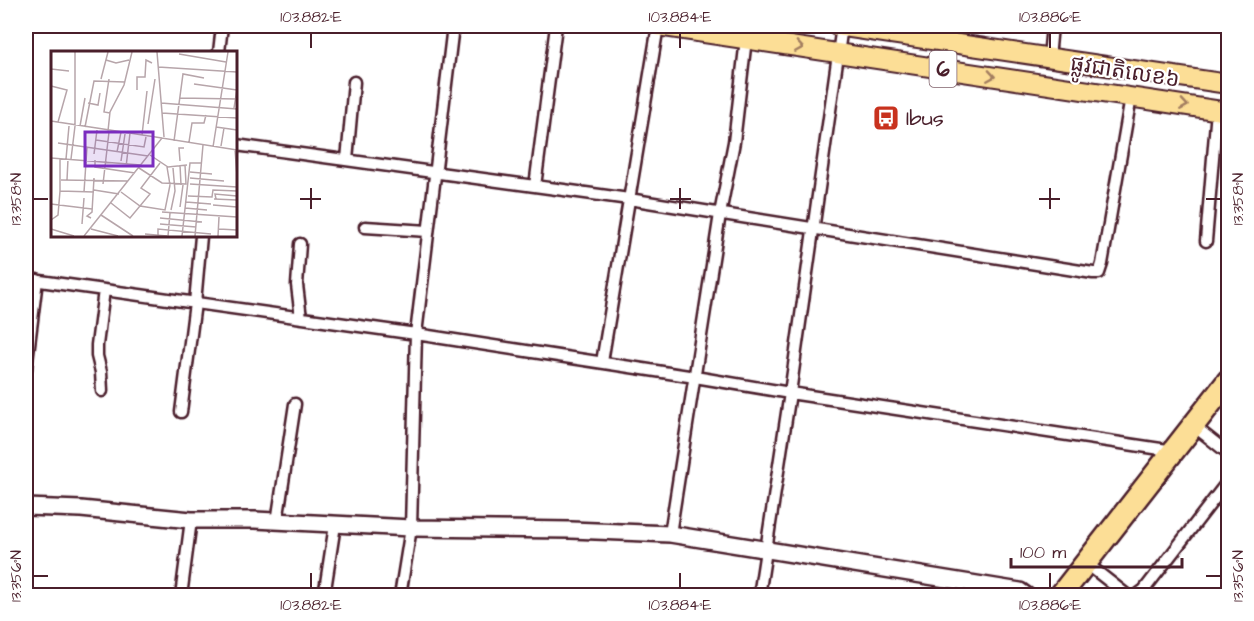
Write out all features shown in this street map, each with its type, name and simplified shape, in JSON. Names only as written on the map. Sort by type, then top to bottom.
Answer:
[{"type":"highway","points":[[1060,596],[1228,381]]},
{"type":"main road","name":"ផ្លូវជាតិលេខ៦","points":[[658,26],[1223,111]]},
{"type":"main road","name":"ផ្លូវជាតិលេខ៦","points":[[837,26],[1228,84]]},
{"type":"street","points":[[219,51],[222,26]]},
{"type":"street","points":[[400,596],[411,528],[416,334],[453,26]]},
{"type":"street","points":[[535,186],[556,26]]},
{"type":"street","points":[[602,362],[658,26]]},
{"type":"street","points":[[759,596],[842,26]]},
{"type":"street","points":[[1049,58],[1052,26]]},
{"type":"street","points":[[670,534],[720,214],[734,142],[746,39]]},
{"type":"street","points":[[348,160],[354,82]]},
{"type":"street","points":[[237,146],[629,199],[1081,272],[1099,273],[1131,97]]},
{"type":"street","points":[[1206,241],[1223,111]]},
{"type":"street","points":[[365,227],[428,231]]},
{"type":"street","points":[[181,412],[201,237]]},
{"type":"street","points":[[300,244],[297,285],[301,318]]},
{"type":"street","points":[[26,279],[416,334],[1174,451]]},
{"type":"street","points":[[26,369],[38,280]]},
{"type":"street","points":[[102,391],[97,356],[104,290]]},
{"type":"street","points":[[277,522],[295,404]]},
{"type":"street","points":[[1194,426],[1228,453]]},
{"type":"street","points":[[1136,596],[1144,590],[1228,481]]},
{"type":"street","points":[[26,507],[81,509],[191,520],[670,534],[1020,591],[1027,596]]},
{"type":"street","points":[[181,596],[191,520]]},
{"type":"street","points":[[324,596],[336,525]]},
{"type":"street","points":[[1086,562],[1128,596]]},
{"type":"place","name":"Ibus","points":[[886,118]]}]
